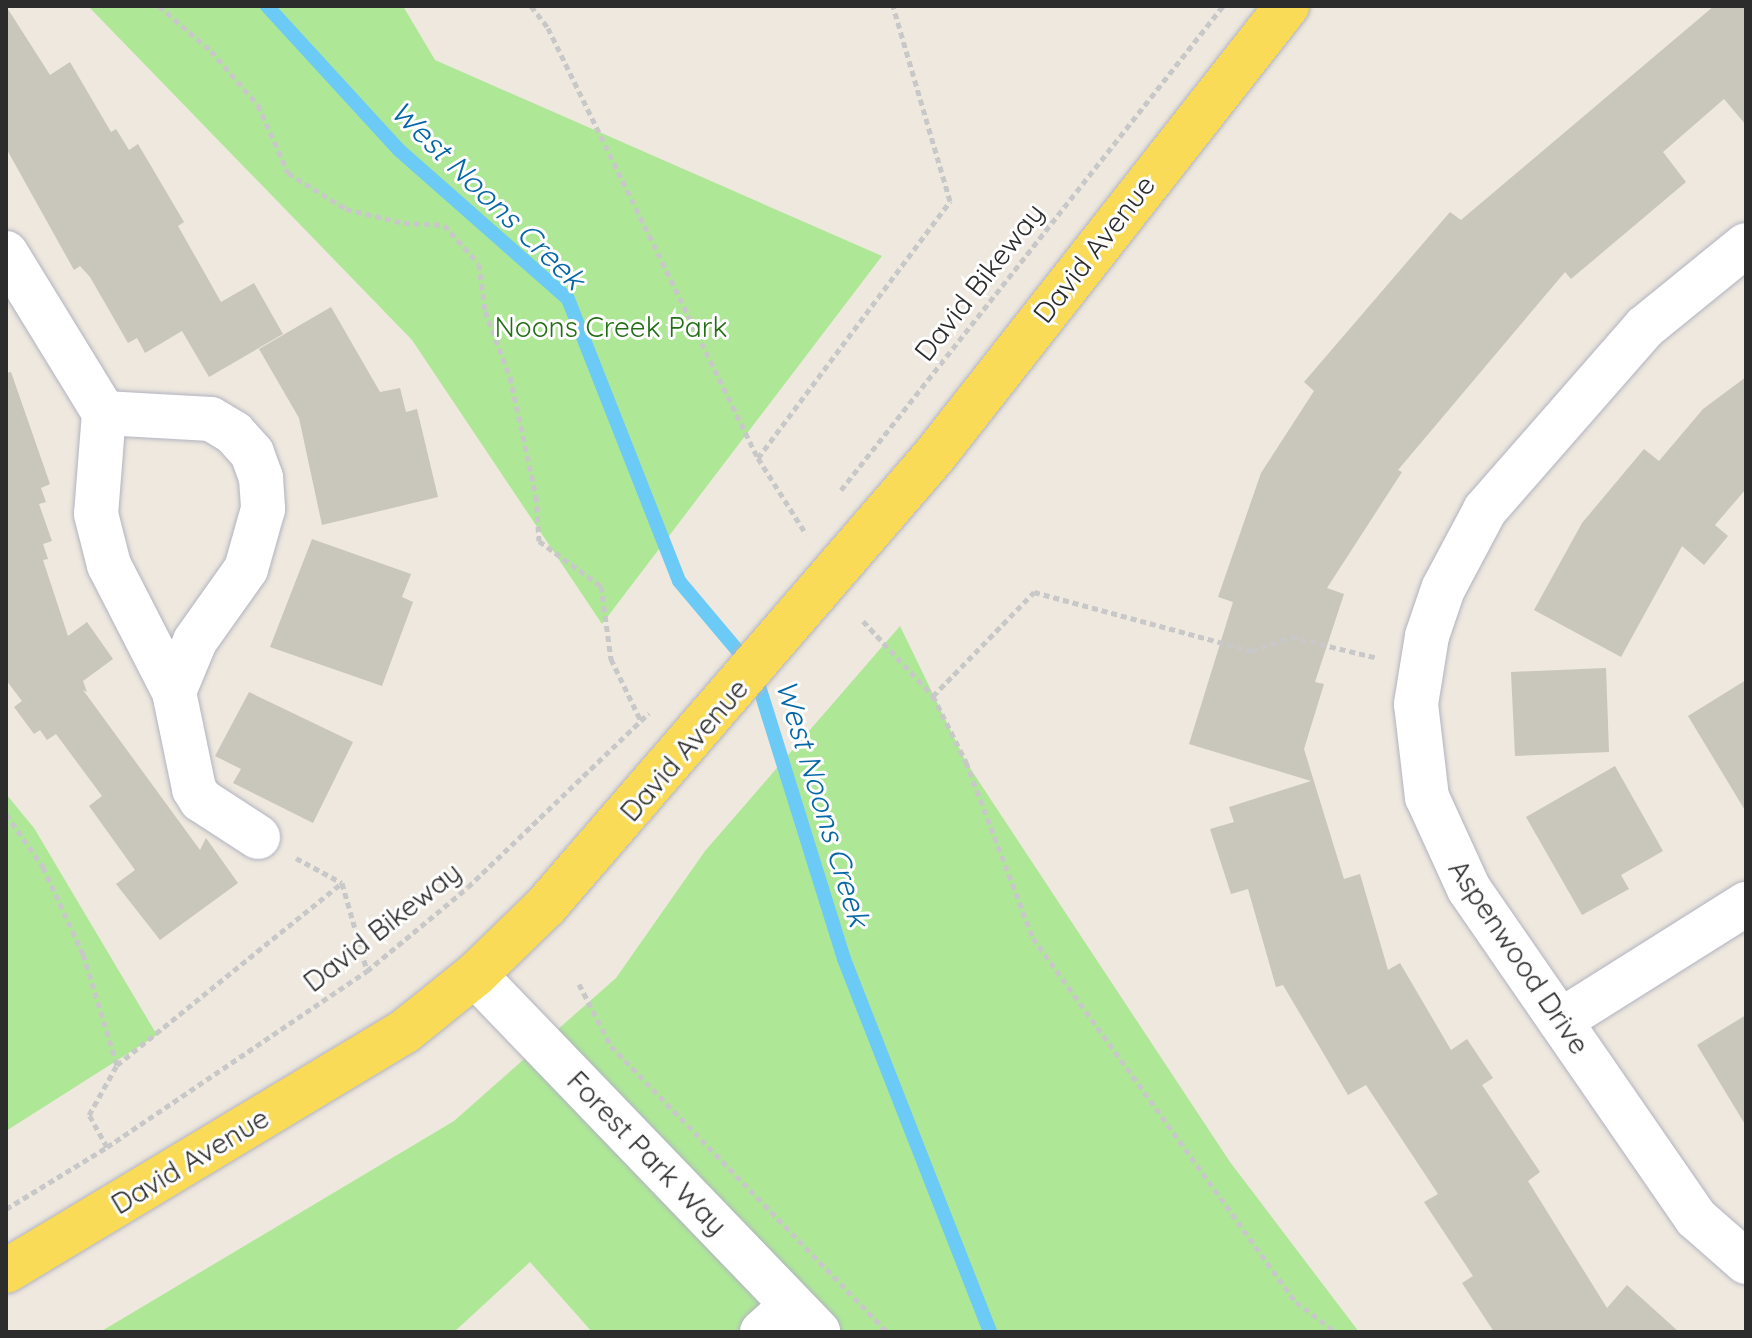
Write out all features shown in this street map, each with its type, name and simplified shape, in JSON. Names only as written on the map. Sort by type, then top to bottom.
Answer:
[{"type":"main road","name":"David Avenue","points":[[6,1271],[404,1032],[475,975],[546,906],[692,743],[935,455],[1287,6]]},
{"type":"street","name":"Aspenwood Drive","points":[[1746,245],[1645,327],[1485,510],[1443,589],[1427,636],[1416,704],[1418,751],[1441,836],[1469,889],[1696,1218],[1746,1262]]},
{"type":"street","points":[[6,253],[104,413],[96,514],[109,565],[174,692],[194,789],[201,800],[258,837]]},
{"type":"street","points":[[104,413],[211,419],[234,433],[252,453],[261,478],[263,509],[246,569],[195,641],[174,692]]},
{"type":"street","points":[[1560,1021],[1746,904]]},
{"type":"street","name":"Forest Park Way","points":[[475,975],[791,1323]]},
{"type":"path","points":[[159,6],[211,51],[258,105],[288,173],[346,209],[404,223],[444,225],[479,264],[485,311],[510,377],[536,496],[539,541],[601,586],[611,659],[641,721]]},
{"type":"path","points":[[531,6],[548,28],[758,458],[806,534]]},
{"type":"path","points":[[758,458],[950,201],[893,6]]},
{"type":"path","name":"David Bikeway","points":[[835,498],[1223,6]]},
{"type":"path","points":[[796,546],[816,522]]},
{"type":"path","points":[[933,696],[1034,592],[1252,651],[1291,637],[1391,661]]},
{"type":"path","points":[[863,621],[933,696],[966,762],[1033,938],[1296,1302],[1336,1332]]},
{"type":"path","name":"David Bikeway","points":[[6,1209],[107,1147],[367,971],[468,887],[656,707]]},
{"type":"path","points":[[6,814],[43,867],[83,954],[117,1065]]},
{"type":"path","points":[[258,837],[342,883],[367,971]]},
{"type":"path","points":[[107,1147],[89,1115],[117,1065],[342,883]]},
{"type":"path","points":[[579,984],[611,1046],[887,1332]]},
{"type":"green space","name":"Noons Creek Park","points":[[88,6],[403,6],[435,60],[882,256],[602,624],[412,340]]},
{"type":"green space","points":[[900,626],[966,762],[1230,1162],[1359,1332],[592,1332],[530,1262],[454,1332],[100,1332],[454,1121],[616,978],[705,851]]},
{"type":"green space","points":[[6,794],[34,828],[157,1035],[6,1131]]},
{"type":"building","points":[[6,6],[50,75],[70,62],[111,132],[116,129],[129,150],[138,144],[184,222],[178,226],[221,302],[254,283],[283,334],[209,377],[182,331],[145,353],[137,338],[128,343],[90,277],[80,266],[74,270],[6,148]]},
{"type":"building","points":[[1714,6],[1746,6],[1746,125],[1724,99],[1663,152],[1686,182],[1571,279],[1565,272],[1398,470],[1402,472],[1327,588],[1344,594],[1315,682],[1324,684],[1304,749],[1344,879],[1360,874],[1388,970],[1400,963],[1451,1050],[1467,1039],[1493,1078],[1482,1085],[1540,1172],[1528,1181],[1607,1308],[1627,1285],[1679,1332],[1494,1332],[1462,1283],[1473,1276],[1424,1202],[1438,1194],[1366,1085],[1348,1095],[1283,985],[1276,987],[1248,889],[1231,894],[1210,829],[1234,822],[1229,807],[1311,781],[1189,744],[1233,602],[1218,597],[1261,473],[1314,391],[1304,382],[1450,212],[1461,220]]},
{"type":"building","points":[[331,307],[380,392],[400,388],[406,412],[417,409],[438,497],[322,525],[299,418],[259,349]]},
{"type":"building","points":[[11,372],[50,484],[41,488],[46,502],[39,504],[52,541],[43,544],[48,559],[43,560],[68,636],[87,622],[113,659],[83,681],[87,692],[83,690],[200,850],[206,838],[238,883],[160,940],[116,884],[135,870],[89,806],[102,796],[56,734],[47,740],[40,730],[34,734],[14,707],[22,701],[6,680],[6,373]]},
{"type":"building","points":[[1746,377],[1746,489],[1715,525],[1728,536],[1704,565],[1682,546],[1621,657],[1534,610],[1582,523],[1644,449],[1659,461],[1703,409]]},
{"type":"building","points":[[312,539],[411,574],[402,597],[413,602],[382,686],[270,647]]},
{"type":"building","points":[[1606,668],[1609,752],[1515,756],[1511,672]]},
{"type":"building","points":[[1746,680],[1746,812],[1688,716]]},
{"type":"building","points":[[249,692],[353,742],[313,823],[233,783],[241,769],[215,756]]},
{"type":"building","points":[[1615,766],[1663,851],[1621,875],[1629,889],[1582,915],[1526,817]]},
{"type":"building","points":[[1746,1015],[1746,1126],[1697,1045]]},
{"type":"waterway","name":"West Noons Creek","points":[[267,6],[399,150],[568,299],[679,581],[754,670],[844,959],[990,1332]]}]
